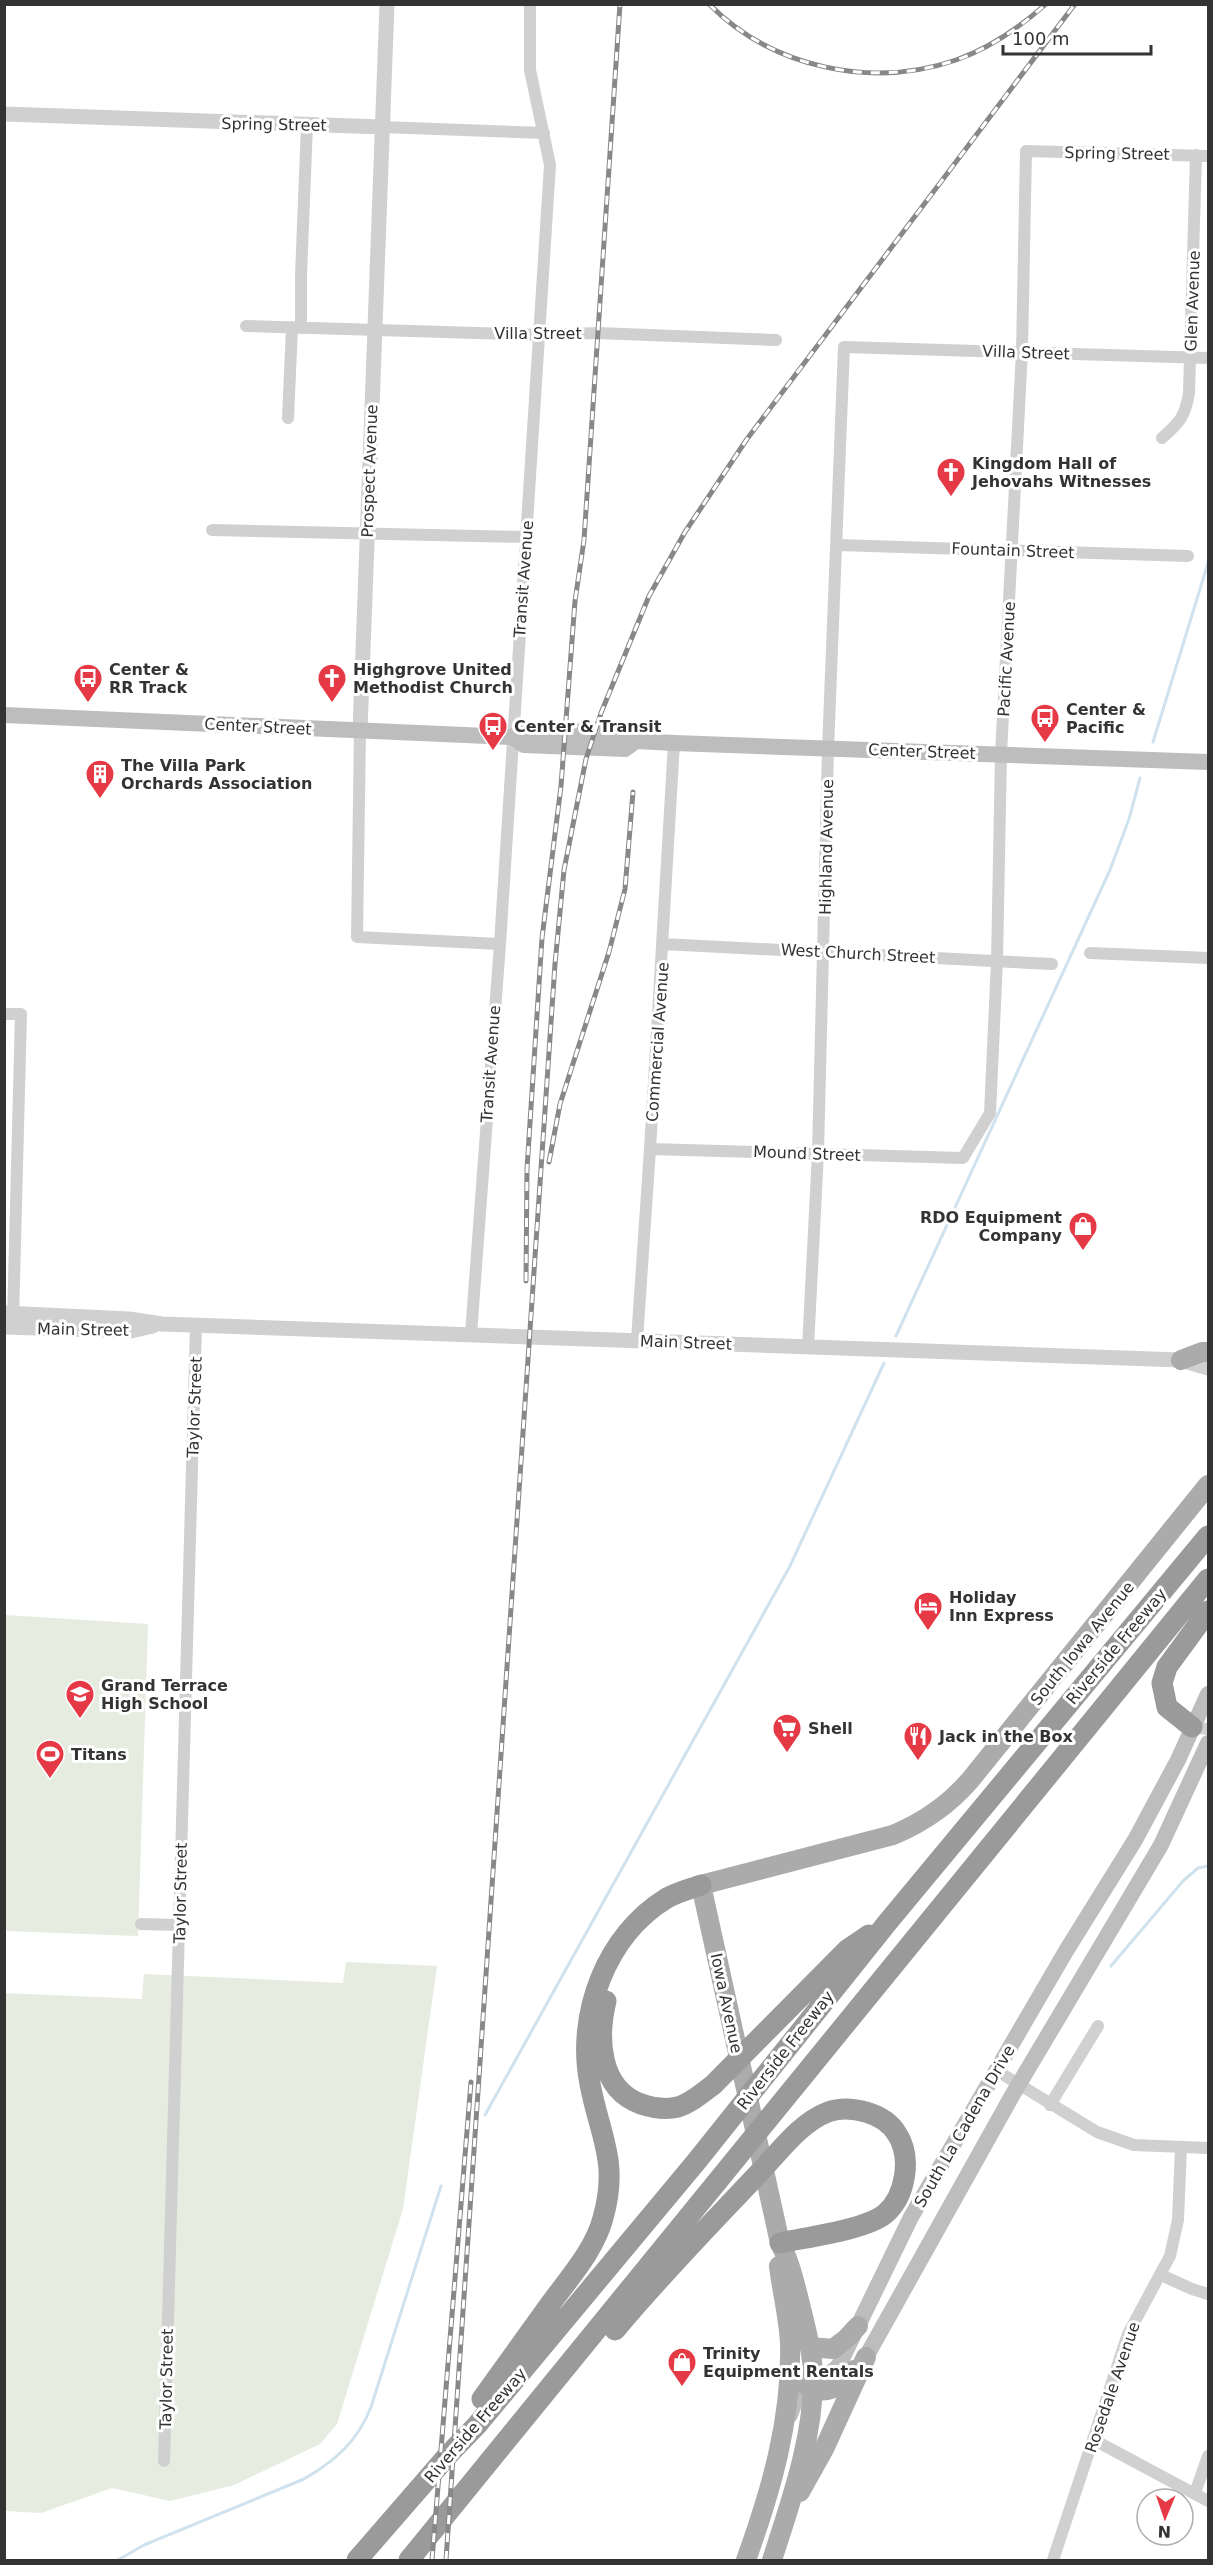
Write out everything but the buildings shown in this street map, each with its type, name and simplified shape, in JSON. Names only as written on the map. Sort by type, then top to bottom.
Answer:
[{"type":"highway","name":"Riverside Freeway","points":[[357,2560],[477,2425],[696,2162],[886,1923],[1209,1536]]},
{"type":"highway","name":"Riverside Freeway","points":[[409,2560],[1209,1578]]},
{"type":"highway","points":[[1200,1728],[1167,1707],[1162,1683],[1167,1667],[1209,1611]]},
{"type":"highway","points":[[701,1885],[684,1903],[651,1926],[632,1947],[613,1978],[604,2007],[602,2044],[609,2076],[626,2096],[648,2107],[676,2107],[692,2101],[713,2085],[847,1950],[886,1923]]},
{"type":"highway","points":[[449,2454],[463,2425],[569,2278],[597,2235],[603,2220],[610,2182],[609,2162],[606,2138],[590,2084],[587,2036],[592,2005],[604,1971],[622,1941],[650,1911],[678,1893],[701,1885]]},
{"type":"highway","points":[[534,2408],[562,2393],[688,2247],[804,2126],[829,2111],[840,2109],[868,2113],[890,2125],[897,2133],[905,2160],[902,2187],[892,2206],[884,2215],[856,2227],[780,2242]]},
{"type":"main road","name":"Center Street","points":[[4,715],[512,737],[524,745],[625,749],[636,741],[1209,762]]},
{"type":"main road","points":[[1181,1360],[1202,1352],[1209,1352]]},
{"type":"main road","name":"South Iowa Avenue","points":[[701,1885],[893,1835],[916,1825],[956,1797],[1209,1485]]},
{"type":"main road","name":"South La Cadena Drive","points":[[810,2385],[833,2373],[848,2349],[911,2217],[1066,1951],[1135,1840],[1178,1760],[1200,1728],[1209,1694]]},
{"type":"main road","name":"South La Cadena Drive","points":[[866,2357],[1020,2084],[1161,1845],[1208,1743]]},
{"type":"main road","name":"Iowa Avenue","points":[[701,1885],[780,2242],[790,2262],[810,2347],[807,2441],[785,2518]]},
{"type":"main road","name":"Iowa Avenue","points":[[780,2242],[779,2263],[790,2345],[782,2436]]},
{"type":"main road","points":[[810,2347],[833,2349],[858,2326]]},
{"type":"main road","points":[[790,2345],[798,2376],[810,2385],[828,2391],[837,2388],[866,2357]]},
{"type":"main road","points":[[772,2560],[785,2518],[824,2449],[866,2357]]},
{"type":"main road","points":[[746,2560],[774,2477],[782,2436],[798,2395],[810,2385]]},
{"type":"main road","points":[[764,2511],[785,2518]]},
{"type":"street","name":"Prospect Avenue","points":[[387,4],[360,731],[357,937],[500,944]]},
{"type":"street","name":"Transit Avenue","points":[[471,1334],[500,944],[550,165],[530,70],[530,4]]},
{"type":"street","name":"Spring Street","points":[[4,114],[544,133]]},
{"type":"street","points":[[288,418],[301,275],[308,125]]},
{"type":"street","name":"Spring Street","points":[[1026,151],[1202,155]]},
{"type":"street","name":"Pacific Avenue","points":[[963,1158],[990,1113],[997,961],[1001,754],[1022,351],[1026,151]]},
{"type":"street","name":"Glen Avenue","points":[[1162,438],[1181,420],[1187,408],[1202,155]]},
{"type":"street","name":"Villa Street","points":[[246,326],[539,335],[598,333],[776,340]]},
{"type":"street","name":"Villa Street","points":[[844,347],[1209,358]]},
{"type":"street","name":"Highland Avenue","points":[[808,1347],[818,1153],[828,749],[844,347]]},
{"type":"street","points":[[212,530],[525,537]]},
{"type":"street","name":"Fountain Street","points":[[837,545],[1188,556]]},
{"type":"street","name":"Commercial Avenue","points":[[636,1340],[651,1149],[674,743]]},
{"type":"street","name":"West Church Street","points":[[663,944],[1052,964]]},
{"type":"street","points":[[1090,953],[1209,958]]},
{"type":"street","points":[[4,1014],[21,1014],[11,1166],[9,1320]]},
{"type":"street","name":"Mound Street","points":[[651,1149],[963,1158]]},
{"type":"street","name":"Main Street","points":[[9,1320],[129,1318],[162,1324],[1181,1360],[1209,1368]]},
{"type":"street","name":"Taylor Street","points":[[164,2461],[196,1325]]},
{"type":"street","points":[[1200,1728],[1208,1743]]},
{"type":"street","points":[[141,1924],[178,1925]]},
{"type":"street","points":[[1050,2105],[1098,2026]]},
{"type":"street","points":[[997,2071],[1097,2132],[1134,2145],[1209,2148]]},
{"type":"street","name":"Rosedale Avenue","points":[[1053,2560],[1128,2334],[1167,2265],[1176,2238],[1181,2146]]},
{"type":"street","points":[[1161,2274],[1192,2289],[1209,2294]]},
{"type":"street","points":[[1094,2440],[1183,2487]]},
{"type":"street","points":[[1195,2491],[1209,2456]]},
{"type":"street","points":[[1195,2494],[1209,2501]]},
{"type":"shaded area","points":[[5,1615],[148,1624],[138,1936],[5,1931]]},
{"type":"shaded area","points":[[346,1962],[437,1966],[403,2209],[337,2424],[320,2444],[234,2485],[170,2501],[112,2488],[41,2513],[5,2511],[4,1993],[142,1999],[144,1974],[343,1983]]},
{"type":"waterway","points":[[1153,742],[1208,563]]},
{"type":"waterway","points":[[896,1336],[1110,870],[1129,819],[1140,778]]},
{"type":"waterway","points":[[485,2115],[790,1566],[884,1363]]},
{"type":"waterway","points":[[1111,1966],[1183,1881],[1198,1868],[1208,1866]]},
{"type":"waterway","points":[[118,2560],[144,2545],[304,2479],[326,2465],[352,2440],[371,2407],[441,2186]]},
{"type":"railway","points":[[526,1281],[527,1169],[542,938],[561,786],[575,601],[584,540],[620,4]]},
{"type":"railway","points":[[709,4],[734,26],[762,44],[825,67],[858,72],[924,69],[956,60],[981,50],[1004,36],[1046,4]]},
{"type":"railway","points":[[446,2560],[555,964],[564,870],[586,759],[601,713],[649,596],[685,532],[747,439],[1075,4]]},
{"type":"railway","points":[[549,1162],[560,1104],[609,952],[625,889],[633,792]]},
{"type":"railway","points":[[432,2560],[471,2082]]},
{"type":"place","name":"Kingdom Hall of Jehovahs Witnesses","points":[[951,498]]},
{"type":"place","name":"Center & RR Track","points":[[88,704]]},
{"type":"place","name":"Highgrove United Methodist Church","points":[[332,704]]},
{"type":"place","name":"Center & Pacific","points":[[1045,744]]},
{"type":"place","name":"Center & Transit","points":[[493,752]]},
{"type":"place","name":"The Villa Park Orchards Association","points":[[100,800]]},
{"type":"place","name":"RDO Equipment Company","points":[[1083,1252]]},
{"type":"place","name":"Holiday Inn Express","points":[[928,1632]]},
{"type":"place","name":"Grand Terrace High School","points":[[80,1720]]},
{"type":"place","name":"Shell","points":[[787,1754]]},
{"type":"place","name":"Jack in the Box","points":[[918,1762]]},
{"type":"place","name":"Titans","points":[[50,1780]]},
{"type":"place","name":"Trinity Equipment Rentals","points":[[682,2388]]}]
